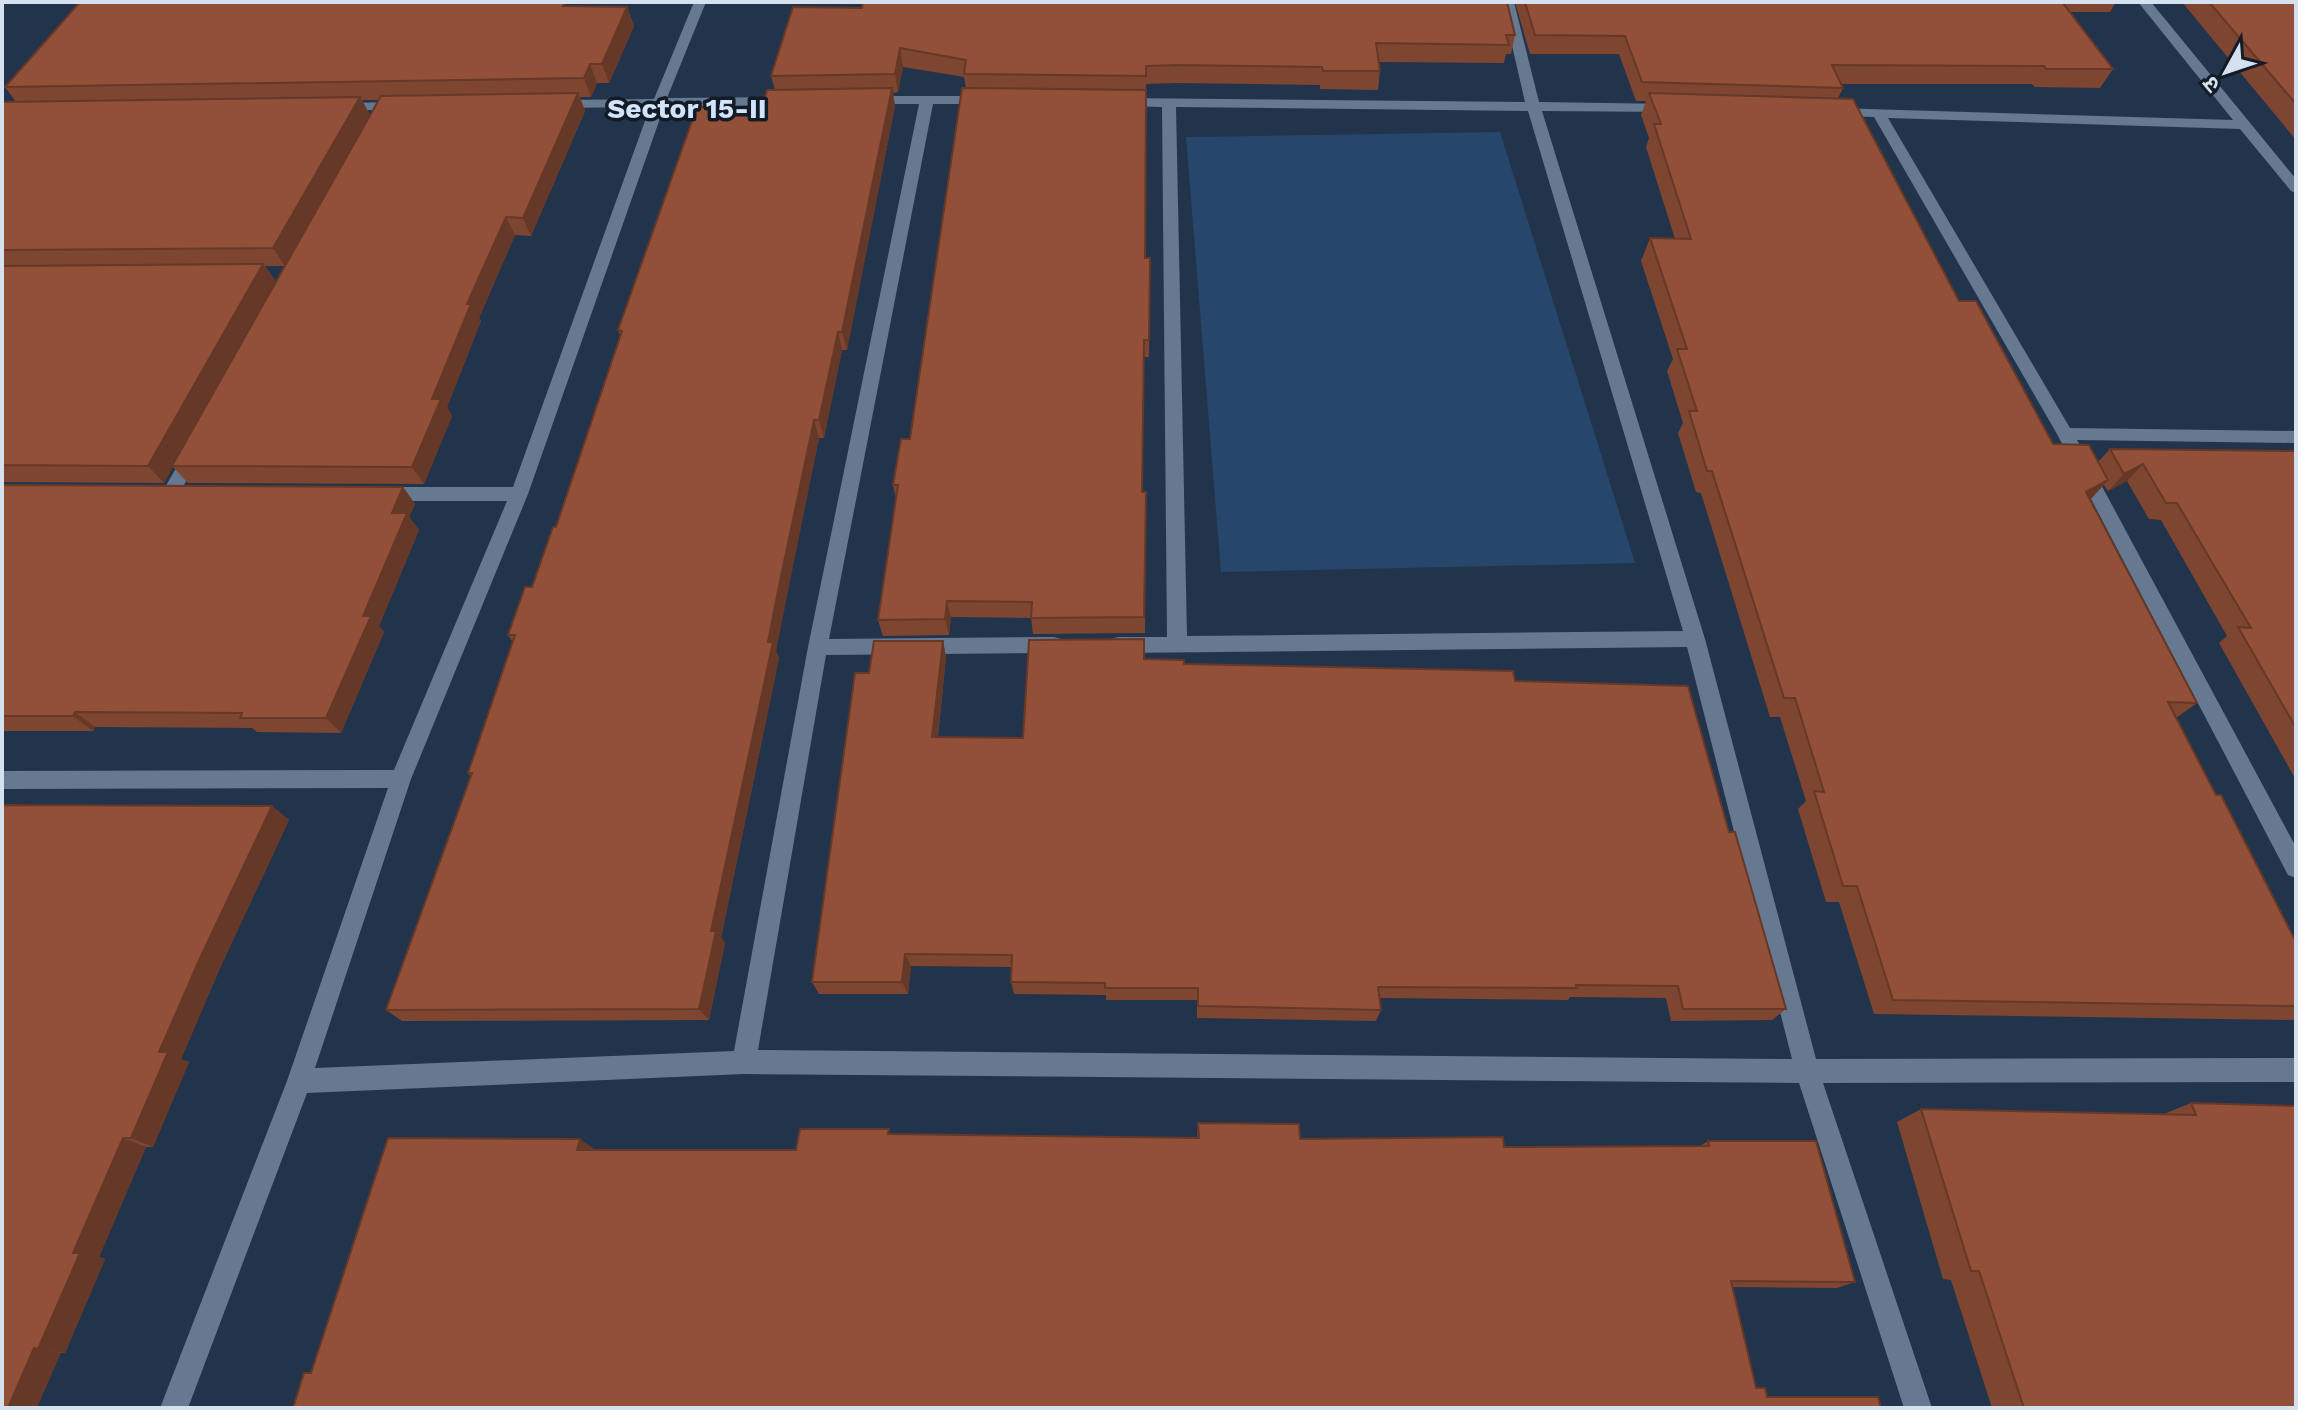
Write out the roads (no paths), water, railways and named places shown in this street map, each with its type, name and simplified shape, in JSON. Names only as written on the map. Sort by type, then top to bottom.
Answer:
[{"type":"street","points":[[174,1408],[299,1081],[401,779],[519,494],[659,102],[700,2]]},
{"type":"street","points":[[1508,2],[1533,105],[1695,639],[1807,1071],[1918,1408]]},
{"type":"street","points":[[2144,2],[2296,188]]},
{"type":"street","points":[[744,1062],[818,647],[927,99]]},
{"type":"street","points":[[848,100],[1003,100]]},
{"type":"street","points":[[537,104],[801,101]]},
{"type":"street","points":[[1108,102],[1689,108]]},
{"type":"street","points":[[1169,103],[1177,645]]},
{"type":"street","points":[[321,108],[382,113],[416,106]]},
{"type":"street","points":[[1815,111],[2243,125]]},
{"type":"street","points":[[1878,113],[2065,434],[2296,868]]},
{"type":"street","points":[[2065,434],[2296,437]]},
{"type":"street","points":[[170,494],[201,439]]},
{"type":"street","points":[[360,494],[519,494]]},
{"type":"street","points":[[1099,645],[1695,639]]},
{"type":"street","points":[[818,647],[1068,645]]},
{"type":"street","points":[[2,780],[401,779]]},
{"type":"street","points":[[299,1081],[744,1062],[1807,1071],[2296,1070]]},
{"type":"district","name":"Sector 15-II","points":[[687,108]]}]
